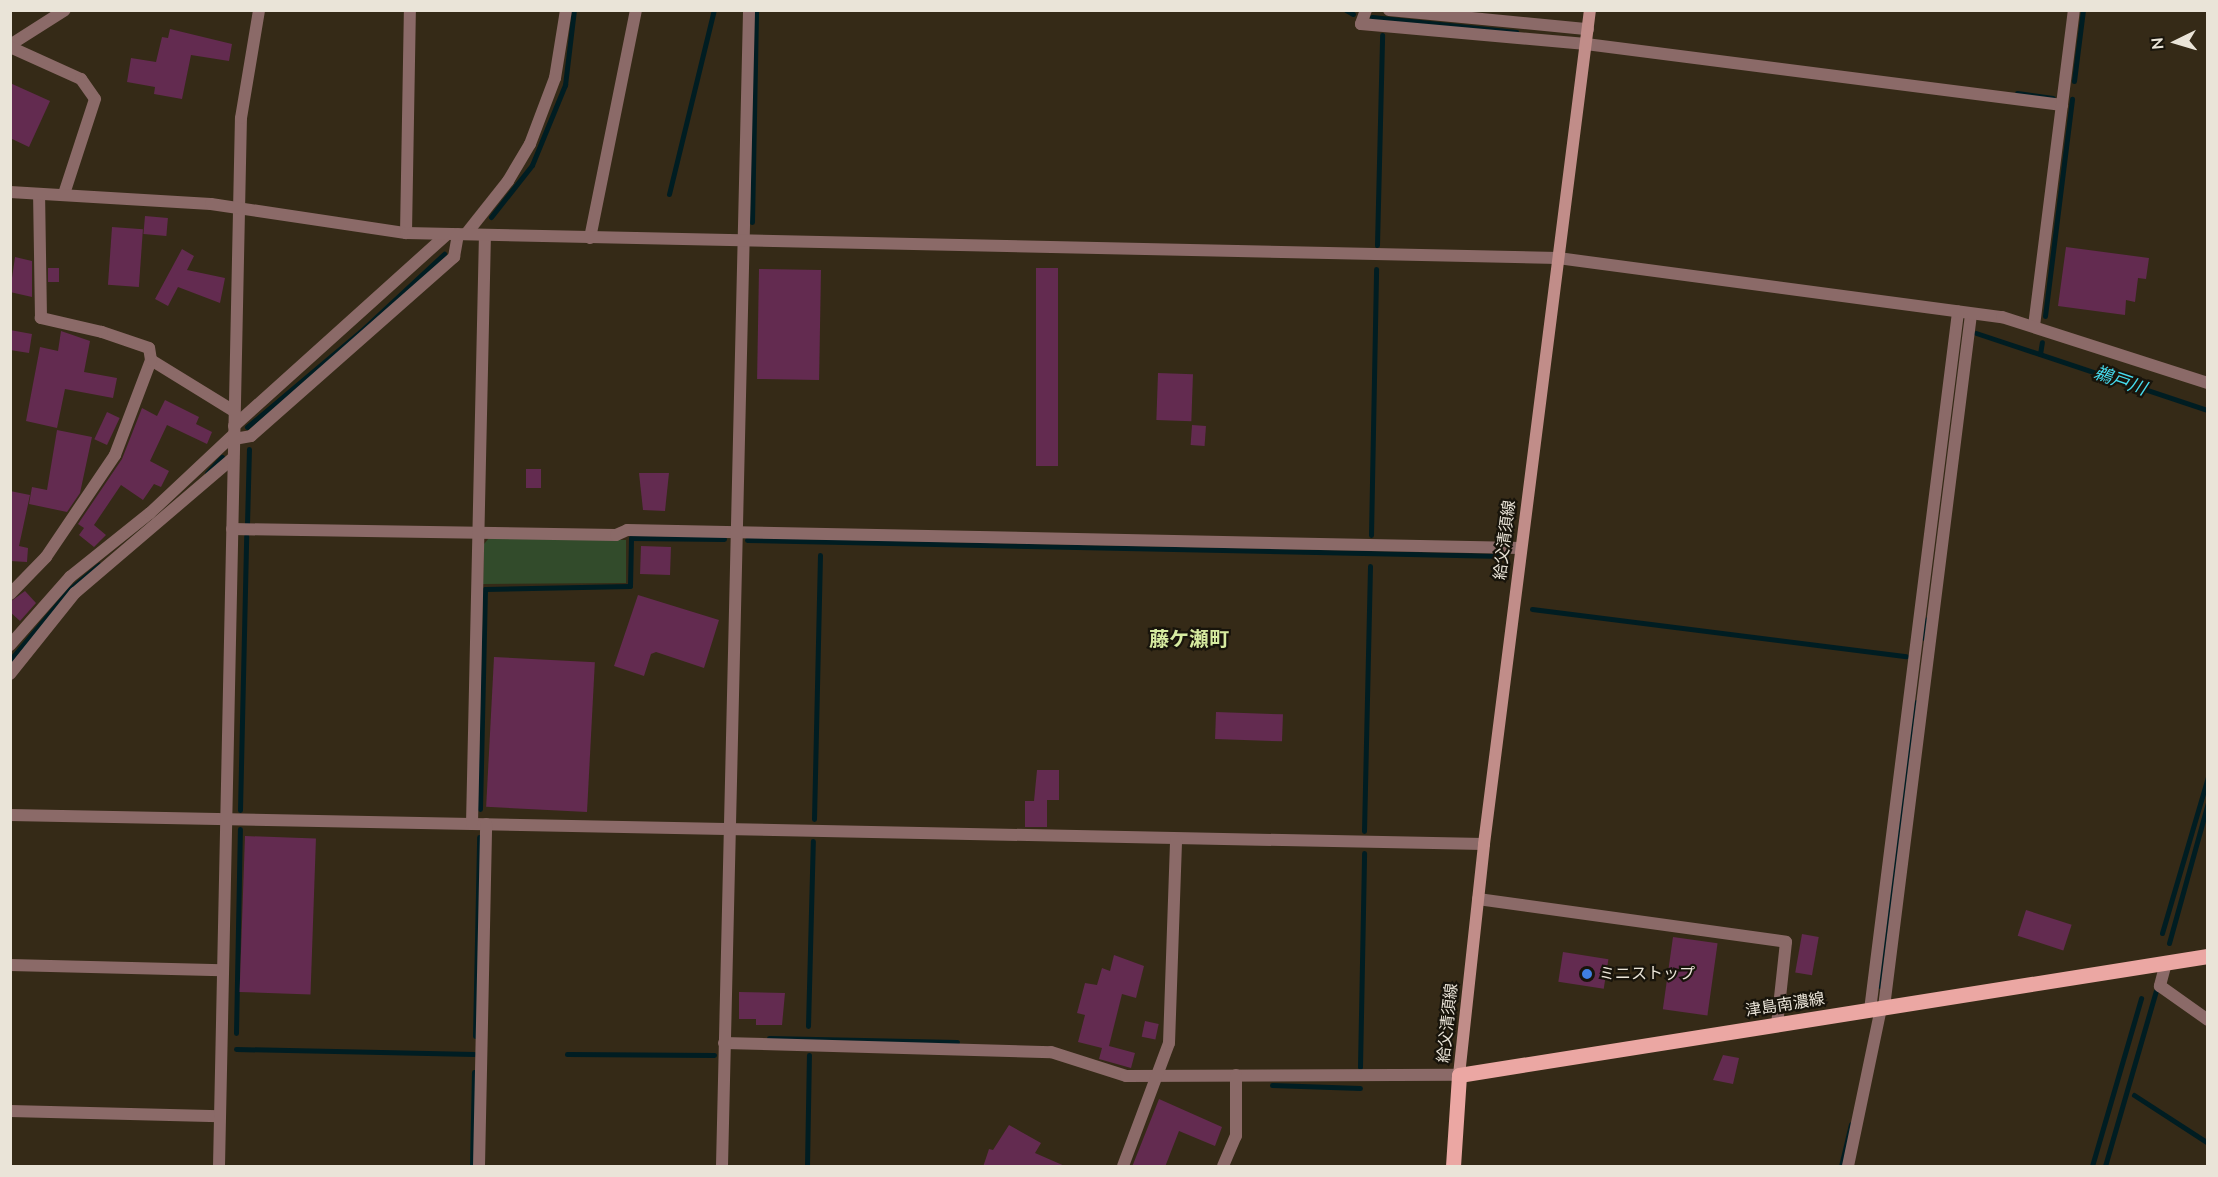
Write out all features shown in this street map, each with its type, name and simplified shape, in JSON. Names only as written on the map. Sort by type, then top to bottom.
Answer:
[{"type":"main road","name":"給父清須線","points":[[1459,1075],[1484,844],[1590,10]]},
{"type":"main road","name":"津島南濃線","points":[[1459,1075],[2208,956]]},
{"type":"main road","points":[[1453,1167],[1459,1075]]},
{"type":"street","points":[[10,46],[65,10]]},
{"type":"street","points":[[219,1167],[241,118],[259,10]]},
{"type":"street","points":[[406,233],[410,10]]},
{"type":"street","points":[[10,645],[24,626],[70,577],[150,513],[234,433],[457,234],[508,181],[530,144],[555,78],[566,10]]},
{"type":"street","points":[[590,238],[636,10]]},
{"type":"street","points":[[722,1167],[749,10]]},
{"type":"street","points":[[1366,10],[1361,24],[1586,44],[2062,105]]},
{"type":"street","points":[[1389,10],[1588,28]]},
{"type":"street","points":[[2034,326],[2074,10]]},
{"type":"street","points":[[10,46],[81,79],[95,99],[64,194]]},
{"type":"street","points":[[10,192],[238,208],[406,233],[1558,258],[1958,312],[2034,326],[2208,383]]},
{"type":"street","points":[[10,594],[46,557],[115,455],[151,360],[149,348],[102,332],[41,318],[39,194]]},
{"type":"street","points":[[234,433],[251,436],[454,257],[457,234]]},
{"type":"street","points":[[472,824],[485,235]]},
{"type":"street","points":[[1878,1008],[1916,644],[1958,312]]},
{"type":"street","points":[[1848,1167],[1878,1008],[1931,646],[1971,314]]},
{"type":"street","points":[[151,360],[234,411]]},
{"type":"street","points":[[10,674],[75,593],[233,458]]},
{"type":"street","points":[[232,529],[736,532],[1521,548]]},
{"type":"street","points":[[10,623],[24,626]]},
{"type":"street","points":[[1916,644],[1931,646]]},
{"type":"street","points":[[10,814],[1176,840],[1484,844]]},
{"type":"street","points":[[479,1167],[486,824]]},
{"type":"street","points":[[1123,1167],[1169,1043],[1176,840]]},
{"type":"street","points":[[1478,900],[1786,942],[1777,1024]]},
{"type":"street","points":[[2166,963],[2160,986],[2208,1020]]},
{"type":"street","points":[[10,965],[222,970]]},
{"type":"street","points":[[724,1043],[1051,1052],[1126,1076],[1459,1075]]},
{"type":"street","points":[[1223,1167],[1236,1136],[1236,1075]]},
{"type":"street","points":[[10,1112],[220,1116]]},
{"type":"green space","points":[[489,538],[626,540],[626,583],[483,584],[484,544]]},
{"type":"building","points":[[170,29],[232,44],[229,61],[191,55],[182,99],[154,94],[155,87],[127,82],[131,58],[156,62],[162,37],[168,38]]},
{"type":"building","points":[[10,83],[50,101],[29,147],[10,138]]},
{"type":"building","points":[[145,216],[168,218],[166,236],[143,234]]},
{"type":"building","points":[[112,227],[143,229],[139,287],[108,285]]},
{"type":"building","points":[[2066,247],[2149,258],[2146,279],[2138,278],[2135,302],[2126,300],[2125,315],[2058,306]]},
{"type":"building","points":[[182,249],[194,256],[187,270],[225,278],[220,303],[178,287],[168,306],[155,299]]},
{"type":"building","points":[[15,257],[32,261],[32,297],[10,292]]},
{"type":"building","points":[[48,268],[59,268],[59,282],[48,282]]},
{"type":"building","points":[[1036,268],[1058,268],[1058,466],[1036,466]]},
{"type":"building","points":[[759,269],[821,270],[819,380],[757,379]]},
{"type":"building","points":[[10,330],[32,334],[29,353],[10,350]]},
{"type":"building","points":[[61,331],[90,341],[84,372],[117,378],[113,398],[65,389],[57,428],[26,421],[40,347],[58,351]]},
{"type":"building","points":[[1158,373],[1193,374],[1191,421],[1156,420]]},
{"type":"building","points":[[165,400],[199,417],[196,424],[212,432],[207,444],[167,425],[150,461],[169,471],[161,487],[154,484],[143,500],[121,485],[94,525],[106,535],[94,547],[79,535],[84,528],[78,524],[122,459],[142,408],[157,416]]},
{"type":"building","points":[[107,412],[120,418],[107,445],[94,439]]},
{"type":"building","points":[[1192,425],[1206,426],[1205,446],[1191,445]]},
{"type":"building","points":[[57,430],[92,437],[80,493],[67,512],[29,504],[32,487],[47,490]]},
{"type":"building","points":[[526,469],[541,469],[541,488],[526,488]]},
{"type":"building","points":[[639,473],[669,473],[665,511],[643,510]]},
{"type":"building","points":[[10,491],[30,495],[19,546],[28,548],[27,562],[10,561]]},
{"type":"building","points":[[641,546],[671,547],[670,575],[640,574]]},
{"type":"building","points":[[25,591],[36,603],[20,621],[10,612],[10,602]]},
{"type":"building","points":[[638,595],[719,620],[704,668],[656,652],[651,654],[644,676],[614,666]]},
{"type":"building","points":[[494,657],[595,662],[587,812],[486,807]]},
{"type":"building","points":[[1216,712],[1283,714],[1282,741],[1215,739]]},
{"type":"building","points":[[1037,770],[1059,770],[1059,800],[1047,800],[1047,827],[1025,827],[1025,801],[1034,801]]},
{"type":"building","points":[[245,836],[316,838],[311,994],[240,992]]},
{"type":"building","points":[[2026,910],[2072,925],[2063,951],[2018,936]]},
{"type":"building","points":[[1802,934],[1819,937],[1812,975],[1795,972]]},
{"type":"building","points":[[1673,937],[1718,943],[1707,1016],[1663,1009]]},
{"type":"building","points":[[1563,952],[1608,959],[1604,989],[1558,982]]},
{"type":"building","points":[[1114,955],[1144,966],[1136,998],[1122,994],[1109,1046],[1135,1053],[1131,1068],[1099,1059],[1102,1048],[1078,1042],[1085,1015],[1077,1013],[1085,983],[1097,985],[1102,968],[1110,971]]},
{"type":"building","points":[[739,992],[785,993],[782,1025],[756,1025],[756,1019],[739,1019]]},
{"type":"building","points":[[1145,1021],[1159,1024],[1155,1040],[1142,1037]]},
{"type":"building","points":[[1723,1055],[1739,1058],[1733,1084],[1713,1080]]},
{"type":"building","points":[[1159,1099],[1222,1127],[1215,1146],[1179,1131],[1165,1167],[1132,1167]]},
{"type":"building","points":[[1009,1125],[1041,1143],[1035,1153],[1067,1167],[983,1167],[989,1149],[993,1150]]},
{"type":"waterway","points":[[491,217],[532,165],[565,85],[574,10]]},
{"type":"waterway","points":[[669,194],[714,10]]},
{"type":"waterway","points":[[752,222],[756,10]]},
{"type":"waterway","points":[[1346,10],[1353,14]]},
{"type":"waterway","points":[[2074,81],[2083,10]]},
{"type":"waterway","points":[[1372,17],[1516,32]]},
{"type":"waterway","points":[[1377,245],[1382,35]]},
{"type":"waterway","points":[[2017,93],[2053,98]]},
{"type":"waterway","points":[[2045,316],[2072,99]]},
{"type":"waterway","points":[[247,427],[360,332],[444,254]]},
{"type":"waterway","points":[[1371,535],[1376,269]]},
{"type":"waterway","name":"鵜戸川","points":[[1976,333],[2208,410]]},
{"type":"waterway","points":[[2040,354],[2042,342]]},
{"type":"waterway","points":[[247,524],[249,449]]},
{"type":"waterway","points":[[207,473],[222,457]]},
{"type":"waterway","points":[[240,810],[246,536]]},
{"type":"waterway","points":[[480,809],[485,589],[630,586],[631,538],[724,539]]},
{"type":"waterway","points":[[747,540],[1503,556]]},
{"type":"waterway","points":[[814,819],[820,555]]},
{"type":"waterway","points":[[10,660],[70,589],[99,565]]},
{"type":"waterway","points":[[1364,831],[1370,566]]},
{"type":"waterway","points":[[1532,609],[1906,656]]},
{"type":"waterway","points":[[1924,638],[1927,619]]},
{"type":"waterway","points":[[1880,986],[1916,702]]},
{"type":"waterway","points":[[2162,933],[2208,777]]},
{"type":"waterway","points":[[2169,943],[2208,802]]},
{"type":"waterway","points":[[236,1033],[240,829]]},
{"type":"waterway","points":[[475,1036],[479,837]]},
{"type":"waterway","points":[[808,1026],[813,841]]},
{"type":"waterway","points":[[1360,1067],[1364,853]]},
{"type":"waterway","points":[[2105,1166],[2156,991]]},
{"type":"waterway","points":[[2092,1166],[2141,998]]},
{"type":"waterway","points":[[769,1038],[957,1042]]},
{"type":"waterway","points":[[236,1049],[474,1054]]},
{"type":"waterway","points":[[567,1054],[714,1055]]},
{"type":"waterway","points":[[807,1166],[809,1055]]},
{"type":"waterway","points":[[472,1166],[474,1072]]},
{"type":"waterway","points":[[1272,1085],[1360,1088]]},
{"type":"waterway","points":[[2134,1095],[2208,1143]]},
{"type":"waterway","points":[[1841,1166],[1851,1124]]},
{"type":"place","name":"ミニストップ","points":[[1587,974]]},
{"type":"district","name":"藤ケ瀬町","points":[[1189,639]]}]
